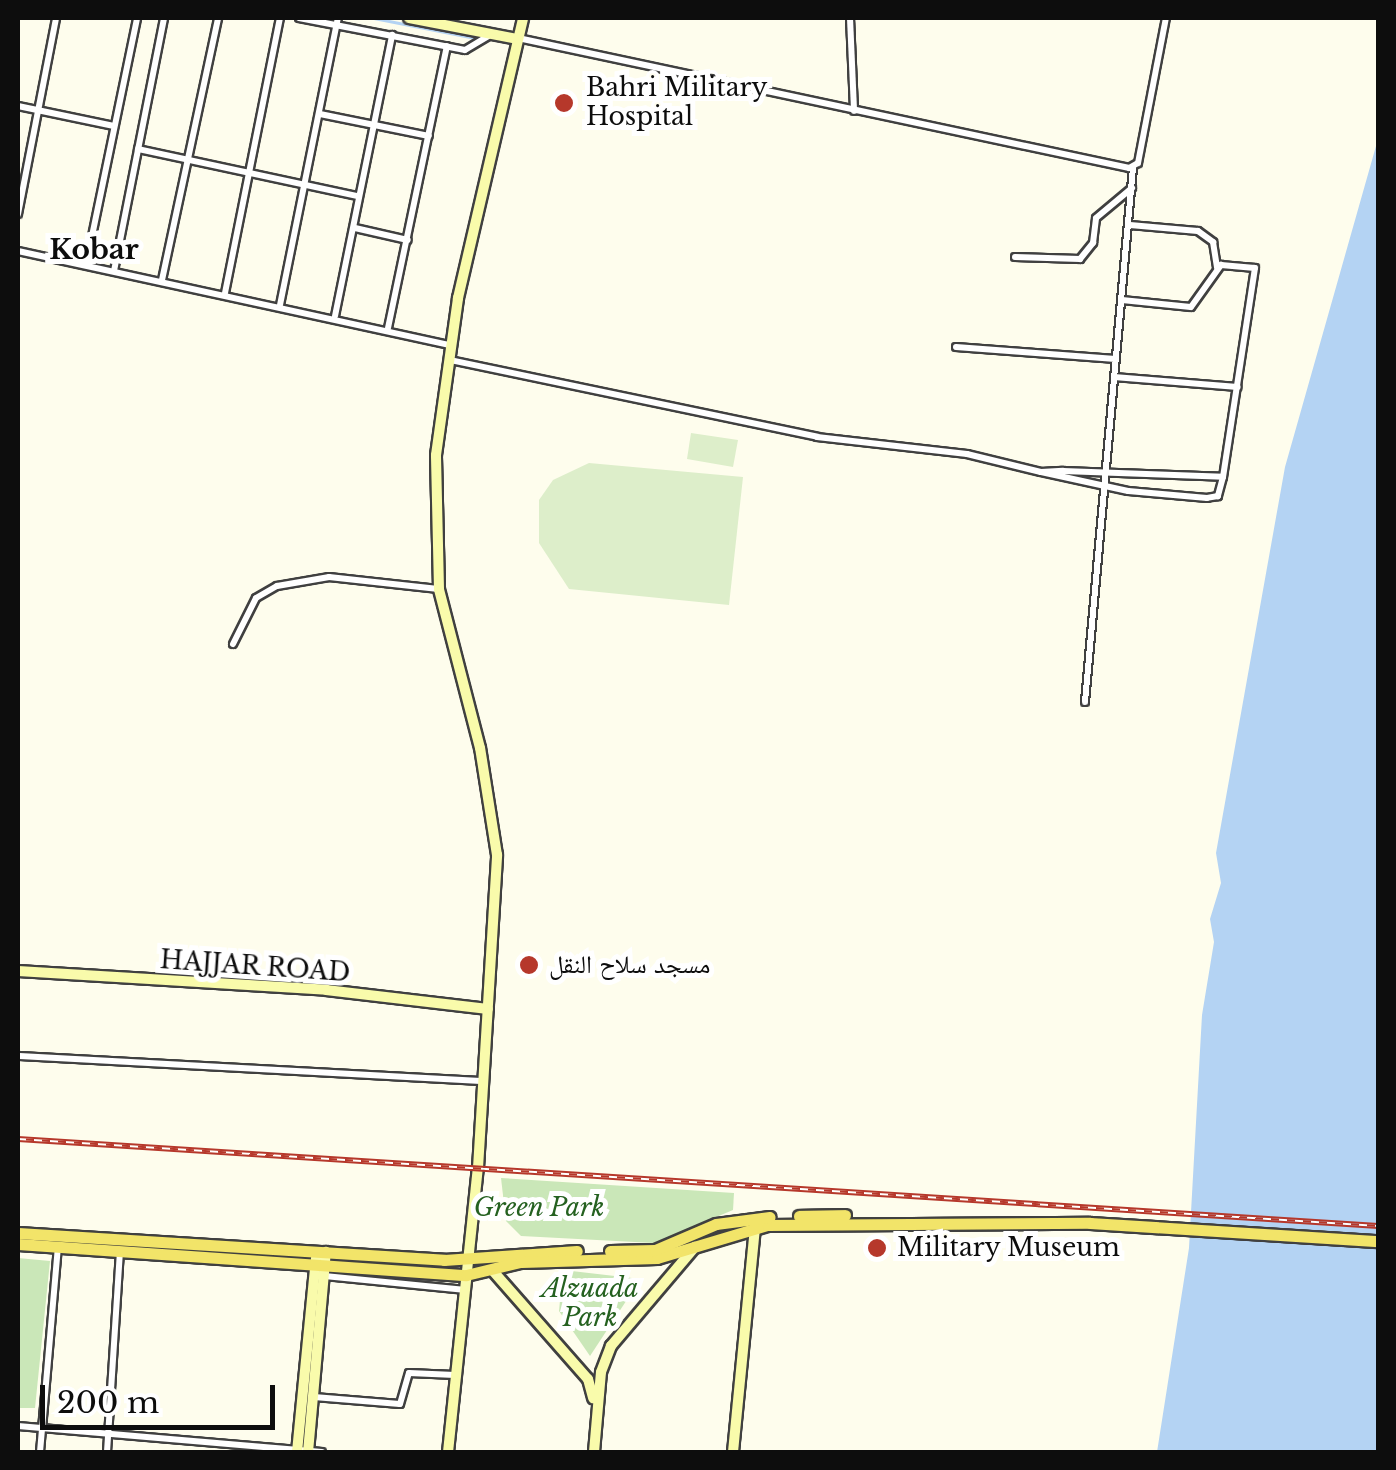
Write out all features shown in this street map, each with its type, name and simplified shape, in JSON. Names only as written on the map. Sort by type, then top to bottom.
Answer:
[{"type":"main road","points":[[413,18],[516,39]]},
{"type":"main road","points":[[448,1452],[497,918],[492,802],[439,589],[436,455],[450,345],[523,18]]},
{"type":"main road","name":"HAJJAR ROAD","points":[[18,970],[326,990],[488,1010]]},
{"type":"main road","points":[[18,1233],[468,1261],[536,1252],[656,1250],[736,1218],[1129,1222],[1378,1238]]},
{"type":"main road","points":[[18,1244],[322,1270],[466,1275],[520,1262],[657,1258],[755,1226],[1129,1222]]},
{"type":"main road","points":[[734,1452],[755,1226]]},
{"type":"main road","points":[[591,1452],[601,1372],[611,1346],[636,1310],[697,1245]]},
{"type":"main road","points":[[303,1452],[313,1397],[321,1252]]},
{"type":"main road","points":[[303,1452],[322,1270]]},
{"type":"main road","points":[[493,1271],[588,1380],[591,1452]]},
{"type":"street","points":[[18,214],[56,18]]},
{"type":"street","points":[[86,265],[137,18]]},
{"type":"street","points":[[114,271],[164,18]]},
{"type":"street","points":[[162,281],[218,18]]},
{"type":"street","points":[[225,293],[280,18]]},
{"type":"street","points":[[299,18],[337,21],[473,50],[490,35]]},
{"type":"street","points":[[850,18],[854,112]]},
{"type":"street","points":[[1085,702],[1133,167],[1166,18]]},
{"type":"street","points":[[280,305],[337,21]]},
{"type":"street","points":[[336,316],[392,35]]},
{"type":"street","points":[[516,39],[1133,167]]},
{"type":"street","points":[[388,328],[446,46]]},
{"type":"street","points":[[18,106],[114,126]]},
{"type":"street","points":[[320,114],[429,136]]},
{"type":"street","points":[[138,150],[357,196]]},
{"type":"street","points":[[1015,256],[1080,259],[1093,243],[1096,218],[1134,187]]},
{"type":"street","points":[[1122,300],[1191,306],[1218,268],[1213,242],[1198,232],[1130,225]]},
{"type":"street","points":[[355,228],[408,240]]},
{"type":"street","points":[[18,251],[336,316],[450,345]]},
{"type":"street","points":[[448,360],[817,437],[967,454],[1104,487],[1216,497],[1223,477],[1257,272],[1218,268]]},
{"type":"street","points":[[956,347],[1116,359]]},
{"type":"street","points":[[1114,378],[1238,387]]},
{"type":"street","points":[[1041,472],[1223,477]]},
{"type":"street","points":[[233,644],[256,598],[277,586],[329,577],[439,589]]},
{"type":"street","points":[[18,1056],[482,1081]]},
{"type":"street","points":[[40,1452],[58,1246]]},
{"type":"street","points":[[107,1452],[120,1250]]},
{"type":"street","points":[[322,1270],[465,1290]]},
{"type":"street","points":[[313,1397],[400,1404],[409,1373],[455,1375]]},
{"type":"street","points":[[18,1426],[322,1452]]},
{"type":"street","points":[[177,1452],[178,1440]]},
{"type":"green space","points":[[691,433],[738,440],[733,467],[687,459]]},
{"type":"green space","points":[[589,463],[743,477],[729,605],[569,589],[539,543],[539,500],[553,480]]},
{"type":"green space","name":"Green Park","points":[[501,1178],[734,1193],[733,1210],[654,1243],[521,1236],[506,1221]]},
{"type":"green space","points":[[18,1258],[50,1261],[35,1408],[18,1408]]},
{"type":"green space","name":"Alzuada Park","points":[[563,1270],[632,1278],[634,1289],[590,1356],[559,1311]]},
{"type":"water","points":[[1378,139],[1378,1452],[1157,1452],[1189,1248],[1202,1015],[1214,942],[1210,919],[1221,883],[1216,853],[1285,467]]},
{"type":"waterway","points":[[374,18],[475,38]]},
{"type":"railway","points":[[18,1139],[1378,1226]]},
{"type":"place","name":"Bahri Military Hospital","points":[[564,103]]},
{"type":"place","name":"مسجد سلاح النقل","points":[[529,965]]},
{"type":"place","name":"Military Museum","points":[[877,1248]]},
{"type":"district","name":"Kobar","points":[[94,250]]}]
